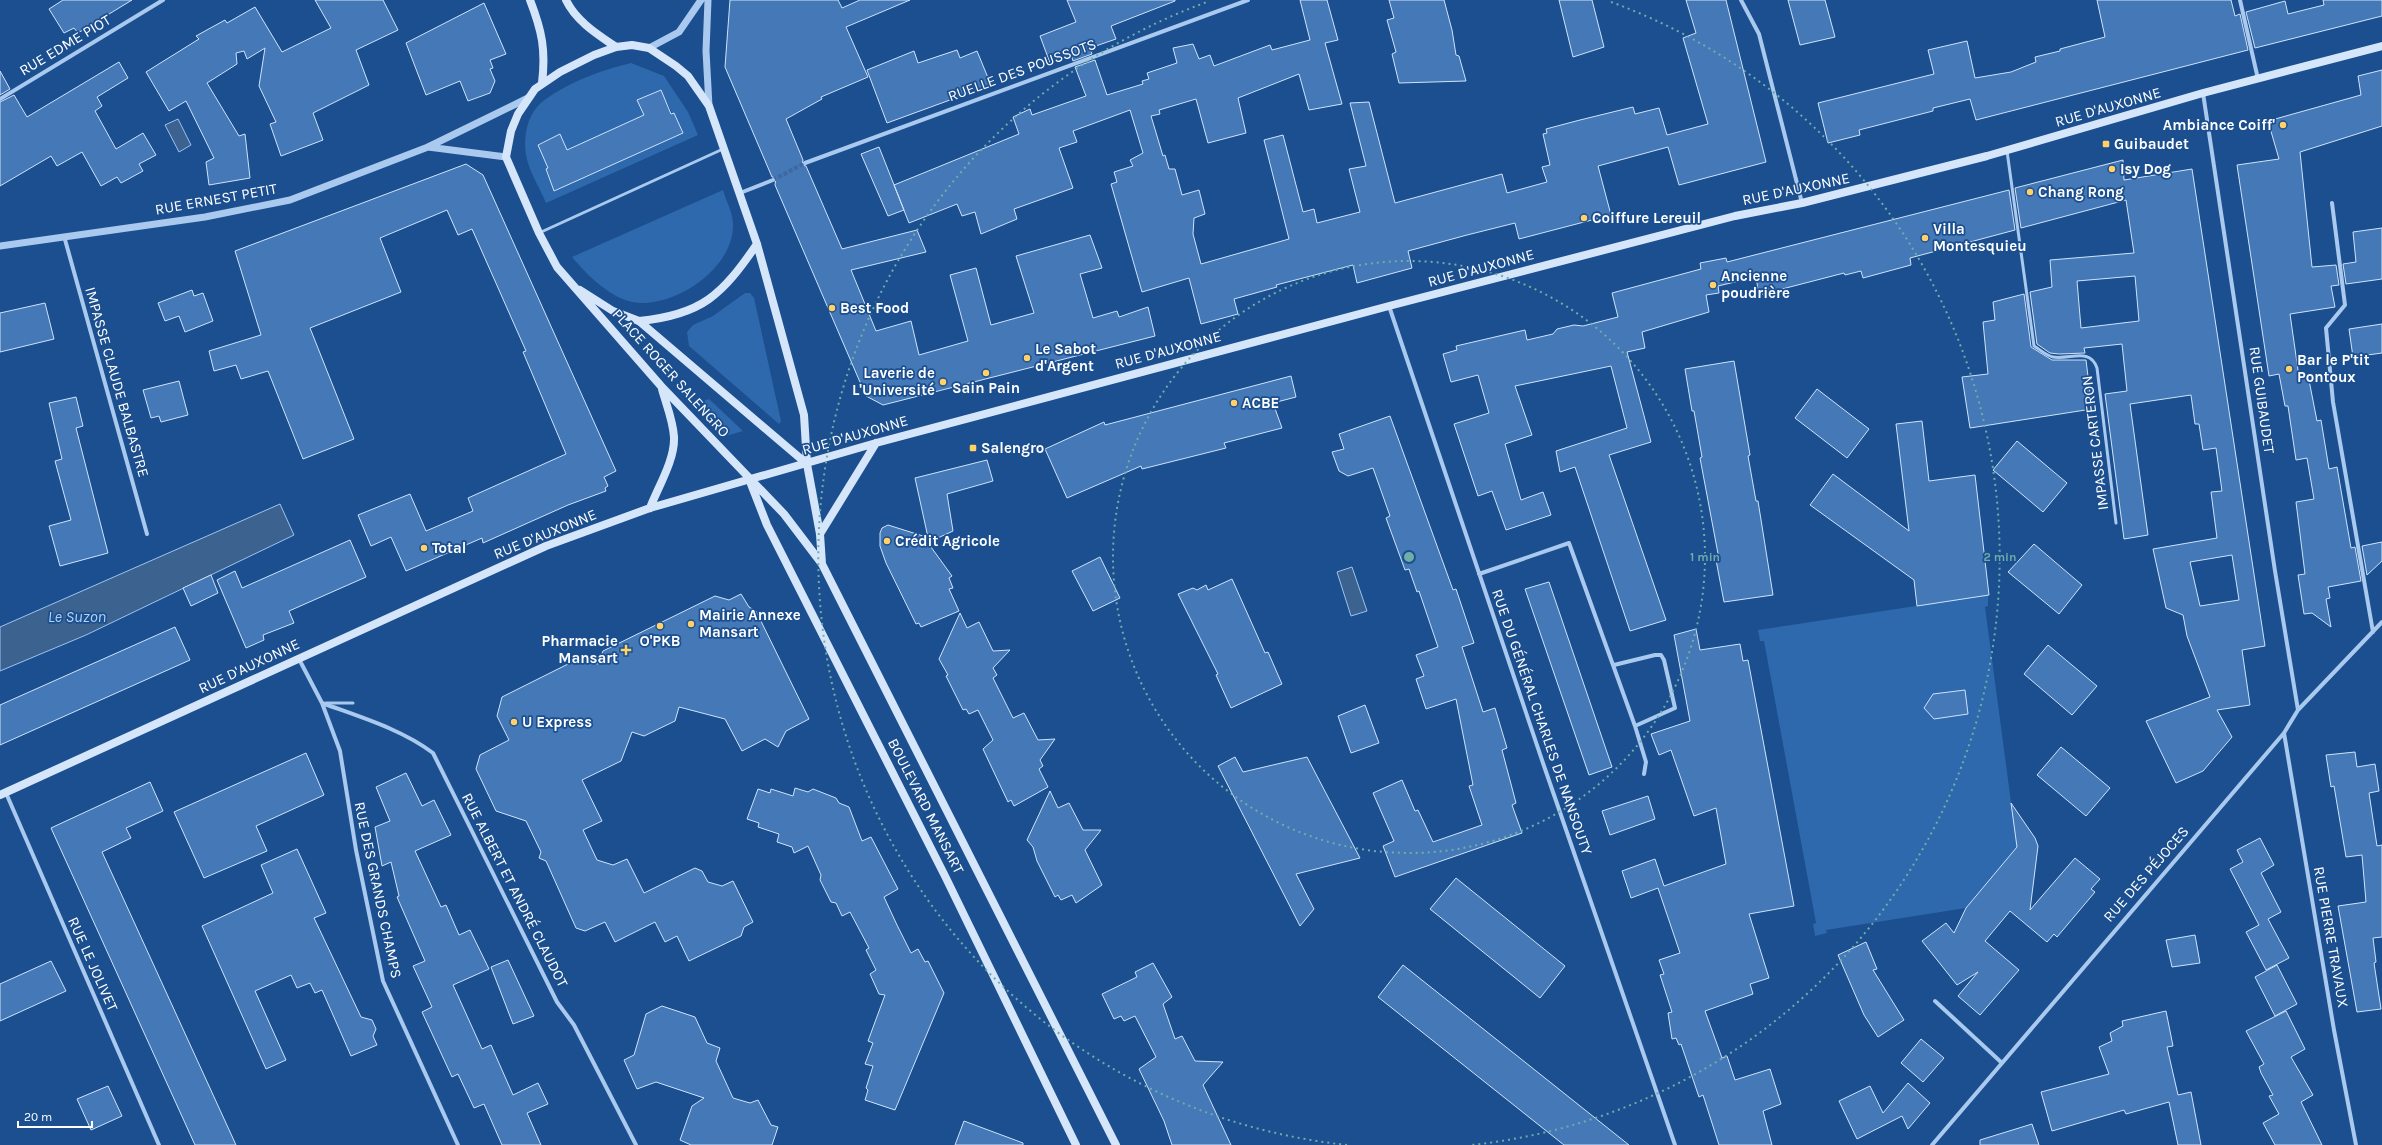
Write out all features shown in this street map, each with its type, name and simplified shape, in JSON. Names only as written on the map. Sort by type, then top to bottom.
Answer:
[{"type":"main road","points":[[530,0],[543,35],[545,55],[542,83]]},
{"type":"main road","points":[[566,0],[570,8],[588,27],[616,47]]},
{"type":"main road","points":[[506,157],[511,131],[528,98],[542,83],[575,64],[616,47],[632,45],[649,48],[688,76],[709,106],[725,148],[757,244],[804,415],[807,464],[820,534],[822,564]]},
{"type":"main road","name":"RUE D'AUXONNE","points":[[3,794],[546,546],[650,508],[876,443],[1389,306],[1735,216],[1802,203],[2007,151],[2204,93],[2382,46]]},
{"type":"main road","name":"PLACE ROGER SALENGRO","points":[[506,157],[539,233],[557,267],[661,386],[749,480],[784,514],[822,564]]},
{"type":"main road","name":"PLACE ROGER SALENGRO","points":[[639,321],[680,315],[698,307],[715,295],[731,280],[757,244]]},
{"type":"main road","name":"PLACE ROGER SALENGRO","points":[[573,285],[613,311],[639,321],[807,464]]},
{"type":"main road","points":[[650,508],[670,459],[674,438],[671,419],[661,386]]},
{"type":"main road","points":[[820,534],[876,443]]},
{"type":"main road","name":"BOULEVARD MANSART","points":[[749,480],[767,525],[945,876],[1076,1145]]},
{"type":"main road","name":"BOULEVARD MANSART","points":[[822,564],[1116,1145]]},
{"type":"street","name":"RUE EDME PIOT","points":[[0,99],[163,0]]},
{"type":"street","points":[[649,48],[679,32],[701,0]]},
{"type":"street","points":[[708,0],[706,51],[709,106]]},
{"type":"street","name":"RUELLE DES POUSSOTS","points":[[805,163],[1248,0]]},
{"type":"street","points":[[1741,0],[1759,34],[1802,203]]},
{"type":"street","points":[[2240,0],[2258,79]]},
{"type":"street","name":"RUE GUIBAUDET","points":[[2204,93],[2275,571],[2298,710]]},
{"type":"street","name":"RUE ERNEST PETIT","points":[[0,246],[205,217],[290,200],[428,147],[528,98]]},
{"type":"street","name":"RUE ERNEST PETIT","points":[[428,147],[506,157]]},
{"type":"street","points":[[740,193],[773,180]]},
{"type":"street","points":[[2332,203],[2345,305],[2326,328],[2333,402],[2372,632]]},
{"type":"street","name":"IMPASSE CLAUDE BALBASTRE","points":[[64,236],[148,534]]},
{"type":"street","name":"RUE DU GÉNÉRAL CHARLES DE NANSOUTY","points":[[1389,306],[1479,574],[1675,1145]]},
{"type":"street","points":[[1479,574],[1569,543],[1635,726],[1646,762],[1644,774]]},
{"type":"street","name":"RUE DES PÉJOCES","points":[[1932,1145],[2284,733],[2298,710],[2382,622]]},
{"type":"street","points":[[1614,665],[1655,654],[1661,655],[1664,660],[1674,708],[1635,726]]},
{"type":"street","name":"RUE DES GRANDS CHAMPS","points":[[299,659],[322,703],[340,751],[356,850],[383,981],[458,1145]]},
{"type":"street","name":"RUE ALBERT ET ANDRÉ CLAUDOT","points":[[322,703],[406,736],[419,742],[433,753],[557,1002],[574,1025],[636,1145]]},
{"type":"street","name":"RUE PIERRE TRAVAUX","points":[[2284,733],[2334,1030],[2356,1145]]},
{"type":"street","name":"RUE LE JOLIVET","points":[[3,794],[159,1145]]},
{"type":"street","points":[[1935,1001],[2002,1063]]},
{"type":"lane","points":[[539,233],[725,148]]},
{"type":"lane","name":"IMPASSE CARTERON","points":[[2007,151],[2034,346],[2052,357],[2088,356],[2094,360],[2116,523]]},
{"type":"lane","points":[[322,703],[353,703]]},
{"type":"shaded area","points":[[631,63],[664,76],[688,112],[698,135],[546,203],[532,174],[526,155],[525,141],[527,127],[533,113],[542,102],[551,95],[573,83],[596,73]],"holes":[[[660,90],[683,133],[554,191],[546,170],[548,168],[538,144],[560,134],[567,150],[644,115],[637,100]]]},
{"type":"shaded area","points":[[723,190],[732,216],[732,234],[727,251],[716,266],[702,280],[685,291],[667,299],[649,303],[632,302],[623,299],[599,284],[572,257]]},
{"type":"shaded area","points":[[745,293],[750,293],[754,298],[781,421],[779,424],[689,346],[687,332],[693,325],[713,316]]},
{"type":"shaded area","points":[[709,399],[743,431],[726,436],[701,402]]},
{"type":"shaded area","points":[[1988,595],[1988,606],[1985,607],[2017,847],[1966,908],[1826,930],[1827,933],[1815,936],[1813,924],[1816,923],[1764,641],[1760,641],[1758,630]]},
{"type":"water","points":[[178,119],[191,145],[179,152],[165,125]]},
{"type":"water","name":"Le Suzon","points":[[280,504],[294,535],[86,635],[0,671],[0,627]]},
{"type":"water","points":[[1352,567],[1367,611],[1351,616],[1337,572]]},
{"type":"building","points":[[63,0],[132,0],[78,33],[74,28],[64,33],[49,9]]},
{"type":"building","points":[[315,0],[383,0],[398,30],[356,50],[369,85],[313,113],[323,140],[281,156],[270,124],[276,122],[259,86],[265,48],[247,59],[244,51],[236,53],[237,64],[207,83],[239,136],[245,134],[250,178],[209,185],[206,162],[214,158],[186,101],[169,111],[146,72],[199,39],[196,36],[225,20],[227,23],[255,7],[282,52],[331,28]]},
{"type":"building","points":[[730,0],[838,0],[842,8],[860,0],[910,0],[846,27],[868,77],[821,97],[822,99],[786,119],[803,160],[802,165],[806,166],[842,249],[917,230],[926,252],[851,270],[876,331],[911,321],[919,355],[968,341],[950,275],[976,268],[991,325],[1034,313],[1016,256],[1090,235],[1102,268],[1080,274],[1093,318],[1117,311],[1119,317],[1148,307],[1155,336],[883,405],[866,396],[775,185],[776,178],[772,177],[725,67]]},
{"type":"building","points":[[1067,0],[1175,1],[1111,26],[1116,39],[1090,48],[1092,54],[1073,61],[1071,55],[1050,63],[1040,36],[1076,22]]},
{"type":"building","points":[[1300,0],[1327,0],[1338,40],[1325,43],[1342,104],[1309,110],[1299,74],[1238,98],[1246,133],[1208,143],[1196,99],[1159,110],[1160,114],[1151,116],[1163,156],[1165,155],[1169,169],[1175,169],[1182,195],[1199,190],[1205,214],[1194,218],[1193,234],[1201,264],[1289,239],[1264,140],[1283,135],[1303,212],[1314,209],[1317,223],[1360,212],[1349,169],[1366,166],[1350,103],[1369,102],[1395,203],[1502,174],[1507,193],[1547,182],[1542,167],[1550,165],[1543,134],[1547,133],[1546,129],[1580,120],[1633,107],[1635,114],[1659,108],[1667,135],[1708,124],[1683,38],[1696,33],[1686,0],[1726,0],[1766,162],[1679,185],[1668,147],[1598,166],[1611,215],[1519,239],[1515,223],[1467,235],[1408,251],[1412,268],[1357,283],[1353,265],[1276,285],[1277,287],[1234,299],[1238,314],[1201,324],[1189,278],[1142,292],[1111,184],[1117,182],[1114,172],[1133,166],[1130,160],[1143,153],[1130,110],[1073,131],[1077,142],[1059,148],[1073,188],[1014,209],[1017,219],[981,234],[975,212],[962,216],[957,204],[909,223],[894,185],[1019,134],[1013,117],[1030,109],[1032,115],[1086,96],[1075,67],[1095,60],[1107,95],[1143,84],[1142,81],[1149,79],[1147,73],[1177,63],[1173,48],[1193,44],[1199,59],[1210,55],[1214,66],[1270,45],[1272,50],[1310,40]]},
{"type":"building","points":[[1389,0],[1444,0],[1452,30],[1456,55],[1459,56],[1466,81],[1399,83],[1392,54],[1396,52],[1387,20],[1394,18]]},
{"type":"building","points":[[1559,0],[1592,0],[1604,47],[1573,57]]},
{"type":"building","points":[[1788,0],[1825,0],[1835,37],[1800,45]]},
{"type":"building","points":[[2097,0],[2231,0],[2235,16],[2240,14],[2248,50],[1976,120],[1970,99],[1933,108],[1933,111],[1859,130],[1860,135],[1828,143],[1818,103],[1934,74],[1928,50],[1967,41],[1975,78],[2011,72],[2036,62],[2035,57],[2105,37]]},
{"type":"building","points":[[2323,0],[2382,0],[2382,16],[2255,48],[2246,12],[2285,1],[2288,14],[2324,5]]},
{"type":"building","points":[[484,3],[506,54],[490,60],[493,68],[490,69],[495,81],[490,93],[468,101],[460,81],[426,95],[406,43]]},
{"type":"building","points":[[957,50],[960,58],[977,51],[991,85],[887,123],[867,70],[914,51],[918,63]]},
{"type":"building","points":[[119,62],[128,78],[97,97],[102,106],[95,111],[116,149],[143,133],[156,155],[139,164],[143,171],[121,183],[117,177],[101,186],[82,152],[57,166],[51,156],[0,186],[0,102],[14,95],[27,117]]},
{"type":"building","points":[[2382,70],[2382,126],[2300,152],[2312,267],[2336,265],[2339,285],[2331,286],[2335,307],[2290,314],[2299,377],[2308,375],[2317,421],[2321,420],[2329,469],[2337,467],[2351,548],[2355,547],[2361,581],[2328,587],[2330,598],[2326,599],[2331,627],[2312,613],[2304,614],[2298,575],[2305,574],[2296,502],[2314,499],[2307,458],[2296,460],[2288,406],[2285,406],[2279,374],[2269,376],[2237,165],[2279,159],[2268,121],[2361,95],[2358,76]]},
{"type":"building","points":[[0,71],[10,89],[0,95]]},
{"type":"building","points":[[661,90],[671,114],[674,113],[683,133],[554,191],[546,169],[548,168],[538,145],[560,134],[567,150],[644,115],[637,100]]},
{"type":"building","points":[[879,147],[904,210],[888,216],[861,154]]},
{"type":"building","points":[[2123,160],[2124,180],[2192,169],[2265,646],[2242,650],[2250,705],[2217,710],[2232,737],[2203,771],[2176,783],[2146,721],[2210,697],[2187,636],[2183,615],[2166,608],[2153,549],[2217,538],[2211,492],[2222,491],[2216,448],[2203,450],[2199,424],[2195,424],[2191,395],[2130,404],[2148,535],[2124,539],[2105,394],[2127,391],[2122,344],[2084,348],[2085,353],[2050,353],[2037,344],[2030,292],[2052,287],[2050,260],[2134,253],[2126,200],[2021,228],[2015,188]],"holes":[[[2135,276],[2139,321],[2081,328],[2077,281]],[[2232,555],[2239,600],[2200,606],[2190,562]]]},
{"type":"building","points":[[466,164],[483,175],[616,471],[604,477],[608,486],[605,488],[606,491],[568,505],[483,543],[482,538],[406,571],[391,537],[371,546],[358,515],[410,494],[426,531],[473,511],[468,498],[566,454],[523,352],[526,351],[472,229],[458,235],[447,210],[380,238],[401,292],[310,328],[354,439],[303,459],[268,371],[241,379],[236,365],[214,371],[209,351],[261,335],[235,251]]},
{"type":"building","points":[[2009,190],[2015,230],[1910,258],[1911,265],[1863,278],[1861,271],[1845,275],[1844,273],[1759,295],[1756,277],[1718,286],[1719,293],[1706,295],[1709,312],[1642,332],[1645,348],[1627,352],[1651,442],[1609,455],[1666,620],[1630,631],[1575,467],[1560,472],[1556,451],[1627,428],[1611,366],[1515,386],[1532,435],[1505,444],[1521,500],[1543,492],[1551,515],[1506,530],[1492,491],[1478,496],[1454,424],[1489,413],[1478,375],[1451,382],[1443,354],[1457,350],[1456,346],[1525,330],[1527,340],[1553,334],[1557,329],[1574,325],[1583,326],[1618,317],[1612,293],[1701,269],[1700,263],[1726,258],[1727,262]]},
{"type":"building","points":[[2382,228],[2382,279],[2346,284],[2343,264],[2356,262],[2353,232]]},
{"type":"building","points":[[192,290],[194,296],[203,293],[213,321],[185,332],[179,316],[165,321],[158,303]]},
{"type":"building","points":[[2024,294],[2031,347],[2052,360],[2086,360],[2092,409],[1970,428],[1962,377],[1988,374],[1983,322],[1995,320],[1993,302]]},
{"type":"building","points":[[45,303],[54,339],[0,352],[0,313]]},
{"type":"building","points":[[2382,324],[2382,353],[2353,357],[2349,329]]},
{"type":"building","points":[[1734,361],[1750,455],[1748,456],[1756,501],[1758,501],[1773,595],[1724,602],[1716,560],[1719,559],[1700,458],[1702,457],[1685,369]]},
{"type":"building","points":[[1291,376],[1296,397],[1273,403],[1282,428],[1224,443],[1226,448],[1142,469],[1141,466],[1067,498],[1045,449],[1104,422],[1105,425]]},
{"type":"building","points":[[179,381],[188,415],[161,422],[159,416],[151,418],[143,390]]},
{"type":"building","points":[[1817,389],[1869,429],[1847,458],[1795,418]]},
{"type":"building","points":[[76,397],[83,426],[76,428],[108,553],[60,566],[49,526],[71,520],[55,461],[62,459],[49,403]]},
{"type":"building","points":[[1390,416],[1453,590],[1456,589],[1474,643],[1462,647],[1483,712],[1495,708],[1507,748],[1502,750],[1516,803],[1512,805],[1522,833],[1395,877],[1383,846],[1394,841],[1373,793],[1402,780],[1415,811],[1418,810],[1433,842],[1482,825],[1469,786],[1473,785],[1456,699],[1426,709],[1416,679],[1424,676],[1416,655],[1438,647],[1419,591],[1417,592],[1409,569],[1405,570],[1386,518],[1390,516],[1373,468],[1348,476],[1339,471],[1332,452],[1344,449],[1339,434]]},
{"type":"building","points":[[1922,421],[1929,481],[1975,475],[1989,595],[1917,606],[1914,580],[1810,505],[1833,474],[1909,531],[1896,424]]},
{"type":"building","points":[[2017,441],[2067,483],[2043,512],[1993,470]]},
{"type":"building","points":[[987,460],[993,481],[947,494],[953,531],[929,542],[915,478]]},
{"type":"building","points":[[888,525],[923,536],[952,576],[949,578],[953,588],[949,589],[959,611],[921,627],[919,623],[916,624],[886,563],[880,546],[880,533],[882,528]]},
{"type":"building","points":[[350,540],[366,577],[289,611],[294,623],[263,635],[264,640],[246,648],[217,580],[235,571],[242,588]]},
{"type":"building","points":[[2382,542],[2382,561],[2367,575],[2362,546]]},
{"type":"building","points":[[2034,544],[2082,585],[2059,614],[2008,572]]},
{"type":"building","points":[[1100,557],[1120,598],[1093,611],[1072,571]]},
{"type":"building","points":[[211,575],[218,593],[191,606],[183,588]]},
{"type":"building","points":[[1232,579],[1265,653],[1268,652],[1282,684],[1231,708],[1216,675],[1218,674],[1178,594],[1193,588],[1197,590],[1206,585],[1208,590]]},
{"type":"building","points":[[1549,582],[1612,767],[1589,775],[1525,589]]},
{"type":"building","points":[[741,594],[749,607],[756,611],[809,719],[786,731],[778,747],[765,739],[742,751],[725,719],[679,707],[675,721],[644,736],[632,732],[621,761],[582,780],[602,821],[583,830],[597,860],[613,865],[627,859],[644,893],[695,868],[702,871],[708,882],[722,886],[733,881],[753,922],[744,927],[741,936],[689,961],[677,936],[665,942],[655,922],[615,942],[605,922],[585,931],[576,928],[546,861],[539,858],[541,852],[526,821],[496,811],[476,769],[480,755],[509,740],[497,716],[502,697],[578,659],[598,664],[603,651],[715,596],[729,600]]},
{"type":"building","points":[[960,613],[967,628],[979,622],[993,651],[1010,650],[993,668],[997,675],[993,678],[1013,718],[1024,713],[1038,740],[1055,739],[1040,760],[1043,766],[1039,769],[1048,787],[1014,806],[1011,800],[1008,802],[983,749],[993,740],[978,710],[969,714],[966,709],[963,710],[946,676],[948,675],[939,659]]},
{"type":"building","points":[[175,627],[190,660],[0,745],[0,705]]},
{"type":"building","points":[[1696,629],[1700,650],[1740,644],[1743,661],[1748,660],[1794,906],[1749,914],[1769,978],[1750,984],[1753,994],[1705,1011],[1722,1058],[1727,1056],[1735,1080],[1770,1069],[1781,1104],[1763,1111],[1772,1145],[1719,1145],[1703,1095],[1699,1097],[1681,1044],[1679,1045],[1676,1038],[1672,1039],[1668,1013],[1672,1012],[1660,975],[1664,974],[1659,960],[1680,953],[1658,888],[1631,898],[1622,871],[1655,859],[1664,886],[1726,864],[1716,808],[1694,816],[1671,750],[1659,755],[1651,734],[1690,721],[1674,635]]},
{"type":"building","points":[[2048,645],[2097,686],[2072,715],[2024,674]]},
{"type":"building","points":[[1965,690],[1968,714],[1934,719],[1924,708],[1933,694]]},
{"type":"building","points":[[1365,705],[1379,743],[1351,753],[1338,716]]},
{"type":"building","points":[[2061,747],[2110,788],[2086,816],[2037,775]]},
{"type":"building","points":[[2355,752],[2357,767],[2375,764],[2379,791],[2369,793],[2377,846],[2382,845],[2382,937],[2373,938],[2376,962],[2374,963],[2381,1009],[2357,1012],[2338,906],[2366,902],[2362,855],[2346,857],[2334,786],[2331,787],[2326,755]]},
{"type":"building","points":[[306,753],[324,795],[256,826],[267,851],[204,878],[174,812]]},
{"type":"building","points":[[1235,757],[1243,772],[1307,757],[1360,858],[1296,874],[1314,909],[1300,926],[1218,766]]},
{"type":"building","points":[[406,773],[422,806],[434,800],[451,835],[415,851],[441,907],[446,905],[459,935],[470,930],[489,969],[453,985],[482,1049],[491,1045],[513,1095],[538,1083],[548,1104],[527,1113],[541,1145],[502,1145],[484,1104],[474,1108],[458,1074],[452,1077],[422,1012],[432,1007],[413,966],[425,961],[397,897],[399,896],[391,862],[382,866],[375,827],[390,821],[376,787]]},
{"type":"building","points":[[150,782],[163,811],[126,828],[131,838],[102,852],[236,1145],[195,1145],[51,828]]},
{"type":"building","points":[[795,788],[808,792],[813,789],[836,798],[839,803],[849,807],[862,841],[871,837],[898,889],[884,897],[897,925],[911,953],[918,949],[925,962],[928,961],[944,993],[895,1110],[865,1100],[868,1090],[866,1088],[873,1066],[865,1064],[873,1043],[868,1041],[885,995],[879,994],[870,974],[876,970],[866,950],[869,948],[850,912],[842,916],[836,903],[831,902],[820,880],[821,875],[808,846],[794,853],[792,847],[777,842],[779,834],[758,827],[759,823],[747,819],[758,789],[770,793],[771,789],[793,796]]},
{"type":"building","points":[[1050,791],[1058,808],[1069,803],[1083,830],[1101,830],[1085,850],[1102,885],[1076,903],[1072,895],[1061,900],[1058,895],[1055,897],[1037,861],[1033,847],[1027,840]]},
{"type":"building","points":[[1648,796],[1655,819],[1610,835],[1602,811]]},
{"type":"building","points":[[2011,803],[2035,838],[2038,846],[2030,910],[2075,858],[2100,879],[2091,889],[2095,892],[2057,937],[2054,934],[2047,942],[2010,911],[1985,941],[2019,970],[1980,1015],[1958,996],[1978,972],[1957,985],[1922,941],[1946,923],[1954,933],[1966,908],[2017,847]]},
{"type":"building","points":[[2260,838],[2274,865],[2261,873],[2281,912],[2268,919],[2289,958],[2266,970],[2246,932],[2259,925],[2230,869],[2243,862],[2237,850]]},
{"type":"building","points":[[297,849],[326,913],[314,918],[361,1017],[372,1020],[376,1029],[373,1036],[377,1045],[351,1056],[322,990],[315,993],[310,983],[297,988],[291,975],[255,991],[286,1060],[266,1069],[202,926],[273,893],[261,865]]},
{"type":"building","points":[[1456,878],[1565,966],[1540,998],[1430,909]]},
{"type":"building","points":[[2195,935],[2200,963],[2172,967],[2166,940]]},
{"type":"building","points":[[1866,942],[1877,969],[1873,970],[1904,1020],[1878,1037],[1864,1015],[1838,955]]},
{"type":"building","points":[[508,960],[534,1016],[513,1024],[491,967]]},
{"type":"building","points":[[51,961],[66,991],[0,1021],[0,984]]},
{"type":"building","points":[[1153,963],[1172,997],[1163,1004],[1175,1039],[1182,1036],[1195,1061],[1223,1062],[1203,1085],[1231,1145],[1172,1145],[1164,1121],[1139,1069],[1156,1057],[1135,1016],[1124,1021],[1121,1016],[1114,1019],[1102,994],[1137,977],[1135,972]]},
{"type":"building","points":[[1403,965],[1629,1145],[1564,1145],[1378,997]]},
{"type":"building","points":[[2277,965],[2297,1004],[2275,1016],[2255,977]]},
{"type":"building","points":[[662,1006],[695,1017],[707,1043],[720,1048],[716,1061],[733,1098],[750,1103],[758,1100],[771,1125],[778,1127],[772,1145],[691,1145],[680,1140],[692,1106],[704,1098],[656,1082],[637,1089],[624,1060],[634,1055],[646,1014]]},
{"type":"building","points":[[2166,1011],[2173,1046],[2167,1047],[2178,1095],[2191,1092],[2201,1145],[2178,1145],[2169,1102],[2126,1114],[2124,1110],[2052,1131],[2041,1092],[2109,1074],[2099,1047],[2112,1041],[2110,1033],[2123,1026],[2122,1021]]},
{"type":"building","points":[[2286,1011],[2305,1049],[2291,1057],[2313,1095],[2301,1102],[2322,1145],[2275,1145],[2263,1123],[2279,1114],[2269,1096],[2273,1095],[2259,1067],[2264,1064],[2246,1031]]},
{"type":"building","points":[[1921,1039],[1944,1058],[1923,1082],[1901,1063]]},
{"type":"building","points":[[1908,1083],[1930,1103],[1908,1129],[1902,1116],[1857,1139],[1839,1101],[1870,1086],[1883,1113]]},
{"type":"building","points":[[108,1086],[122,1116],[91,1130],[77,1099]]},
{"type":"building","points":[[964,1121],[1023,1143],[1023,1145],[955,1145]]},
{"type":"building","points":[[2032,1124],[2039,1145],[1980,1145],[1980,1140]]},
{"type":"tunnel","points":[[773,180],[805,163]]},
{"type":"place","name":"Ambiance Coiff'","points":[[2283,125]]},
{"type":"place","name":"Guibaudet","points":[[2106,144]]},
{"type":"place","name":"Isy Dog","points":[[2112,169]]},
{"type":"place","name":"Chang Rong","points":[[2030,192]]},
{"type":"place","name":"Coiffure Lereuil","points":[[1584,218]]},
{"type":"place","name":"Villa Montesquieu","points":[[1925,238]]},
{"type":"place","name":"Ancienne poudrière","points":[[1713,285]]},
{"type":"place","name":"Best Food","points":[[832,308]]},
{"type":"place","name":"Le Sabot d'Argent","points":[[1027,358]]},
{"type":"place","name":"Bar le P'tit Pontoux","points":[[2289,369]]},
{"type":"place","name":"Sain Pain","points":[[986,373]]},
{"type":"place","name":"Laverie de L'Université","points":[[943,382]]},
{"type":"place","name":"ACBE","points":[[1234,403]]},
{"type":"place","name":"Salengro","points":[[973,448]]},
{"type":"place","name":"Crédit Agricole","points":[[887,541]]},
{"type":"place","name":"Total","points":[[424,548]]},
{"type":"place","name":"Mairie Annexe Mansart","points":[[691,624]]},
{"type":"place","name":"O'PKB","points":[[660,626]]},
{"type":"place","name":"Pharmacie Mansart","points":[[626,650]]},
{"type":"place","name":"U Express","points":[[514,722]]}]
